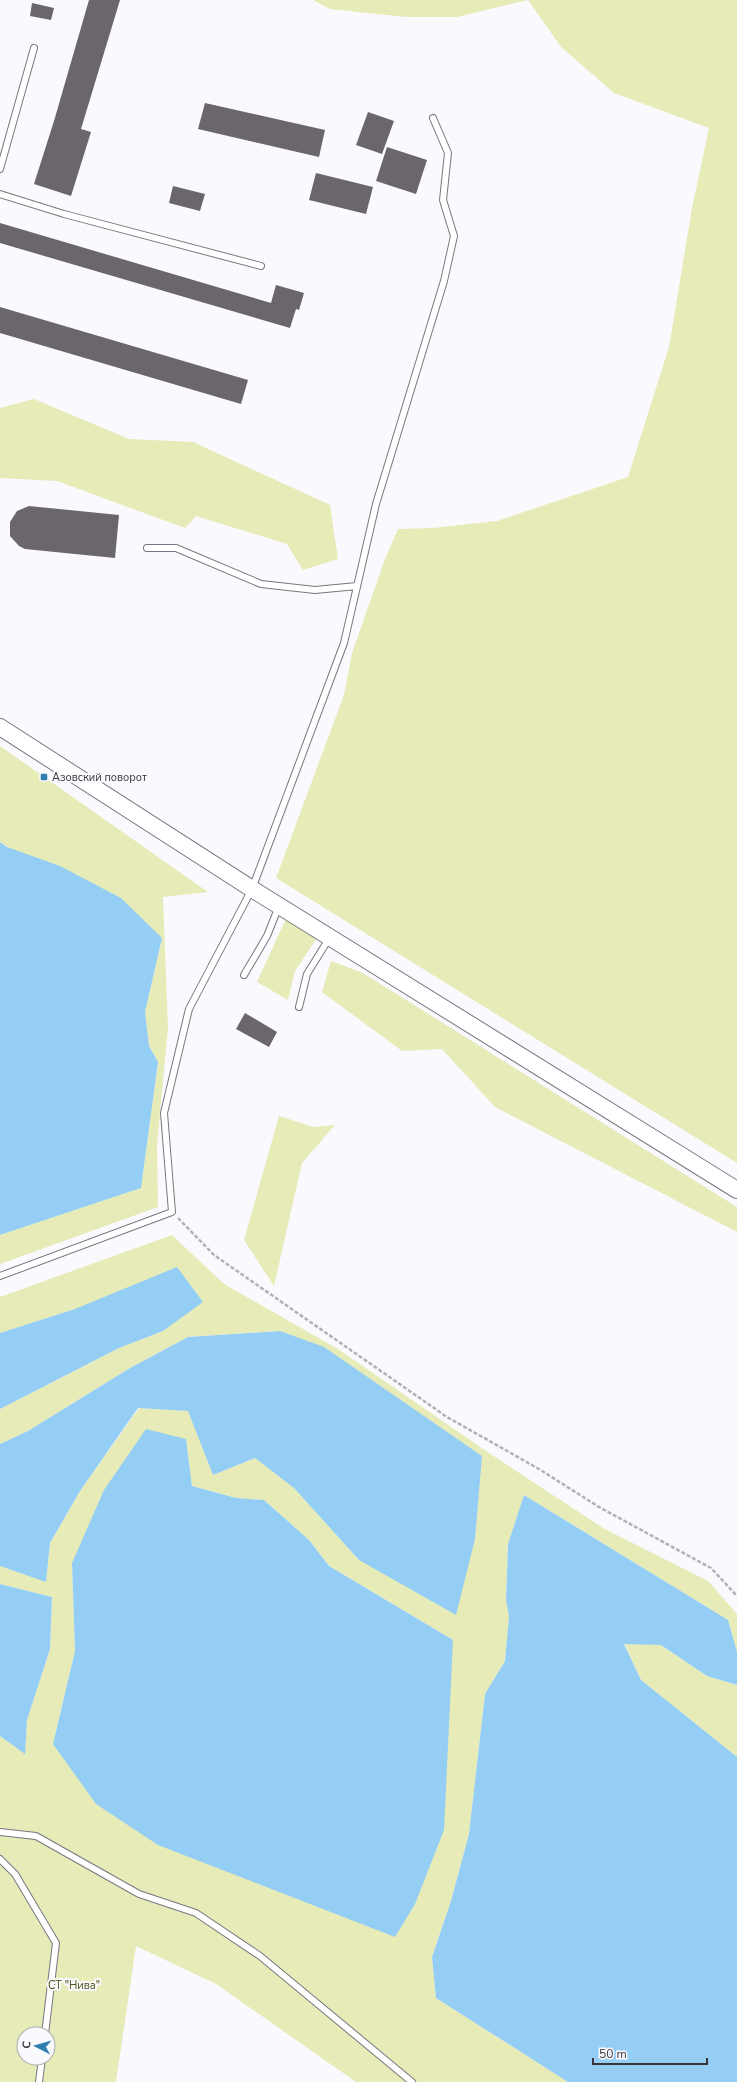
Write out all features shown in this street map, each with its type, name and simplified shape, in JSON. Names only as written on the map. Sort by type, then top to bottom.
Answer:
[{"type":"street","points":[[0,727],[252,889],[737,1190]]},
{"type":"lane","points":[[0,170],[34,48]]},
{"type":"lane","points":[[0,1276],[172,1212],[164,1113],[189,1009],[252,889],[344,643],[376,504],[444,281],[454,236],[444,200],[448,154],[433,118]]},
{"type":"lane","points":[[0,194],[64,214],[261,266]]},
{"type":"lane","points":[[147,548],[176,548],[261,584],[315,590],[357,586]]},
{"type":"lane","points":[[244,975],[267,936],[280,906]]},
{"type":"lane","points":[[299,1007],[307,974],[330,937]]},
{"type":"lane","points":[[0,1832],[36,1836],[139,1894],[196,1913],[260,1956],[412,2082]]},
{"type":"lane","points":[[0,1859],[14,1874],[56,1943],[46,2026]]},
{"type":"lane","points":[[39,2082],[41,2066]]},
{"type":"path","points":[[172,1212],[214,1255],[447,1417],[539,1469],[599,1507],[711,1568],[737,1596]]},
{"type":"green space","points":[[313,0],[528,0],[457,17],[406,17],[330,9]]},
{"type":"green space","points":[[528,0],[737,0],[737,1163],[276,878],[344,695],[352,653],[385,559],[398,529],[433,528],[497,521],[628,477],[669,347],[692,208],[709,128],[614,93],[561,47]]},
{"type":"green space","points":[[34,399],[129,439],[193,442],[330,505],[338,559],[303,570],[287,544],[196,516],[185,528],[57,481],[0,478],[0,408]]},
{"type":"green space","points":[[0,746],[208,892],[163,897],[168,1028],[157,1145],[158,1207],[0,1264],[0,1235],[141,1188],[158,1062],[149,1046],[145,1012],[162,938],[0,842]]},
{"type":"green space","points":[[289,912],[321,932],[295,971],[288,1000],[257,982]]},
{"type":"green space","points":[[331,961],[363,973],[737,1207],[737,1232],[495,1107],[442,1049],[402,1051],[322,992]]},
{"type":"green space","points":[[279,1116],[314,1127],[335,1125],[302,1163],[274,1286],[244,1240]]},
{"type":"green space","name":"СТ \"Нива\"","points":[[172,1235],[224,1284],[338,1349],[492,1455],[603,1528],[708,1581],[737,1614],[737,1652],[728,1620],[524,1495],[508,1544],[506,1600],[509,1616],[505,1661],[485,1694],[469,1834],[451,1901],[432,1957],[436,1998],[568,2082],[356,2082],[216,1984],[136,1946],[116,2082],[0,2082],[0,1736],[25,1753],[27,1720],[50,1649],[52,1597],[0,1584],[0,1566],[46,1581],[50,1543],[80,1491],[139,1408],[189,1411],[213,1475],[255,1458],[294,1488],[359,1560],[280,1331],[188,1337],[130,1368],[28,1431],[0,1444],[0,1409],[119,1348],[163,1331],[75,1309],[0,1333],[0,1297]],"holes":[[[186,1439],[192,1486],[236,1498],[264,1500],[309,1540],[329,1566],[453,1640],[53,1744],[75,1651],[72,1563]]]},
{"type":"green space","points":[[624,1643],[661,1645],[707,1676],[737,1685],[737,1757],[641,1680]]},
{"type":"water","points":[[0,842],[7,847],[60,866],[121,898],[162,938],[145,1012],[149,1046],[158,1062],[141,1188],[0,1235]]},
{"type":"water","points":[[177,1267],[203,1302],[163,1331],[119,1348],[0,1409],[0,1333],[75,1309]]},
{"type":"water","points":[[280,1331],[324,1347],[482,1456],[475,1539],[456,1615],[359,1560],[294,1488],[255,1458],[213,1475],[188,1411],[138,1408],[80,1491],[50,1543],[46,1582],[0,1566],[0,1444],[28,1431],[130,1368],[188,1337]]},
{"type":"water","points":[[146,1429],[186,1439],[192,1486],[236,1498],[264,1500],[309,1540],[329,1566],[453,1640],[444,1830],[415,1904],[395,1937],[158,1845],[96,1804],[53,1744],[75,1651],[72,1563],[104,1490]]},
{"type":"water","points":[[524,1495],[728,1620],[737,1652],[737,1685],[707,1676],[661,1645],[624,1644],[641,1680],[737,1757],[737,2082],[568,2082],[436,1998],[432,1957],[451,1901],[469,1834],[485,1694],[505,1661],[509,1616],[506,1600],[508,1544]]},
{"type":"water","points":[[0,1584],[52,1597],[50,1649],[27,1720],[25,1754],[0,1736]]},
{"type":"building","points":[[89,0],[120,0],[81,129],[91,132],[71,196],[34,184]]},
{"type":"building","points":[[32,3],[54,8],[51,20],[30,16]]},
{"type":"building","points":[[205,103],[325,130],[319,157],[198,129]]},
{"type":"building","points":[[368,112],[394,121],[382,154],[356,145]]},
{"type":"building","points":[[387,147],[427,160],[416,194],[376,181]]},
{"type":"building","points":[[316,173],[373,187],[366,214],[309,200]]},
{"type":"building","points":[[173,186],[205,194],[200,211],[169,203]]},
{"type":"building","points":[[0,223],[271,303],[276,285],[304,293],[299,310],[296,309],[290,328],[0,243]]},
{"type":"building","points":[[0,307],[248,380],[241,404],[0,333]]},
{"type":"building","points":[[29,506],[119,515],[115,558],[25,549],[19,546],[10,536],[10,522],[17,511]]},
{"type":"building","points":[[245,1013],[277,1032],[269,1047],[236,1029]]},
{"type":"place","name":"Азовский поворот","points":[[44,777]]}]
